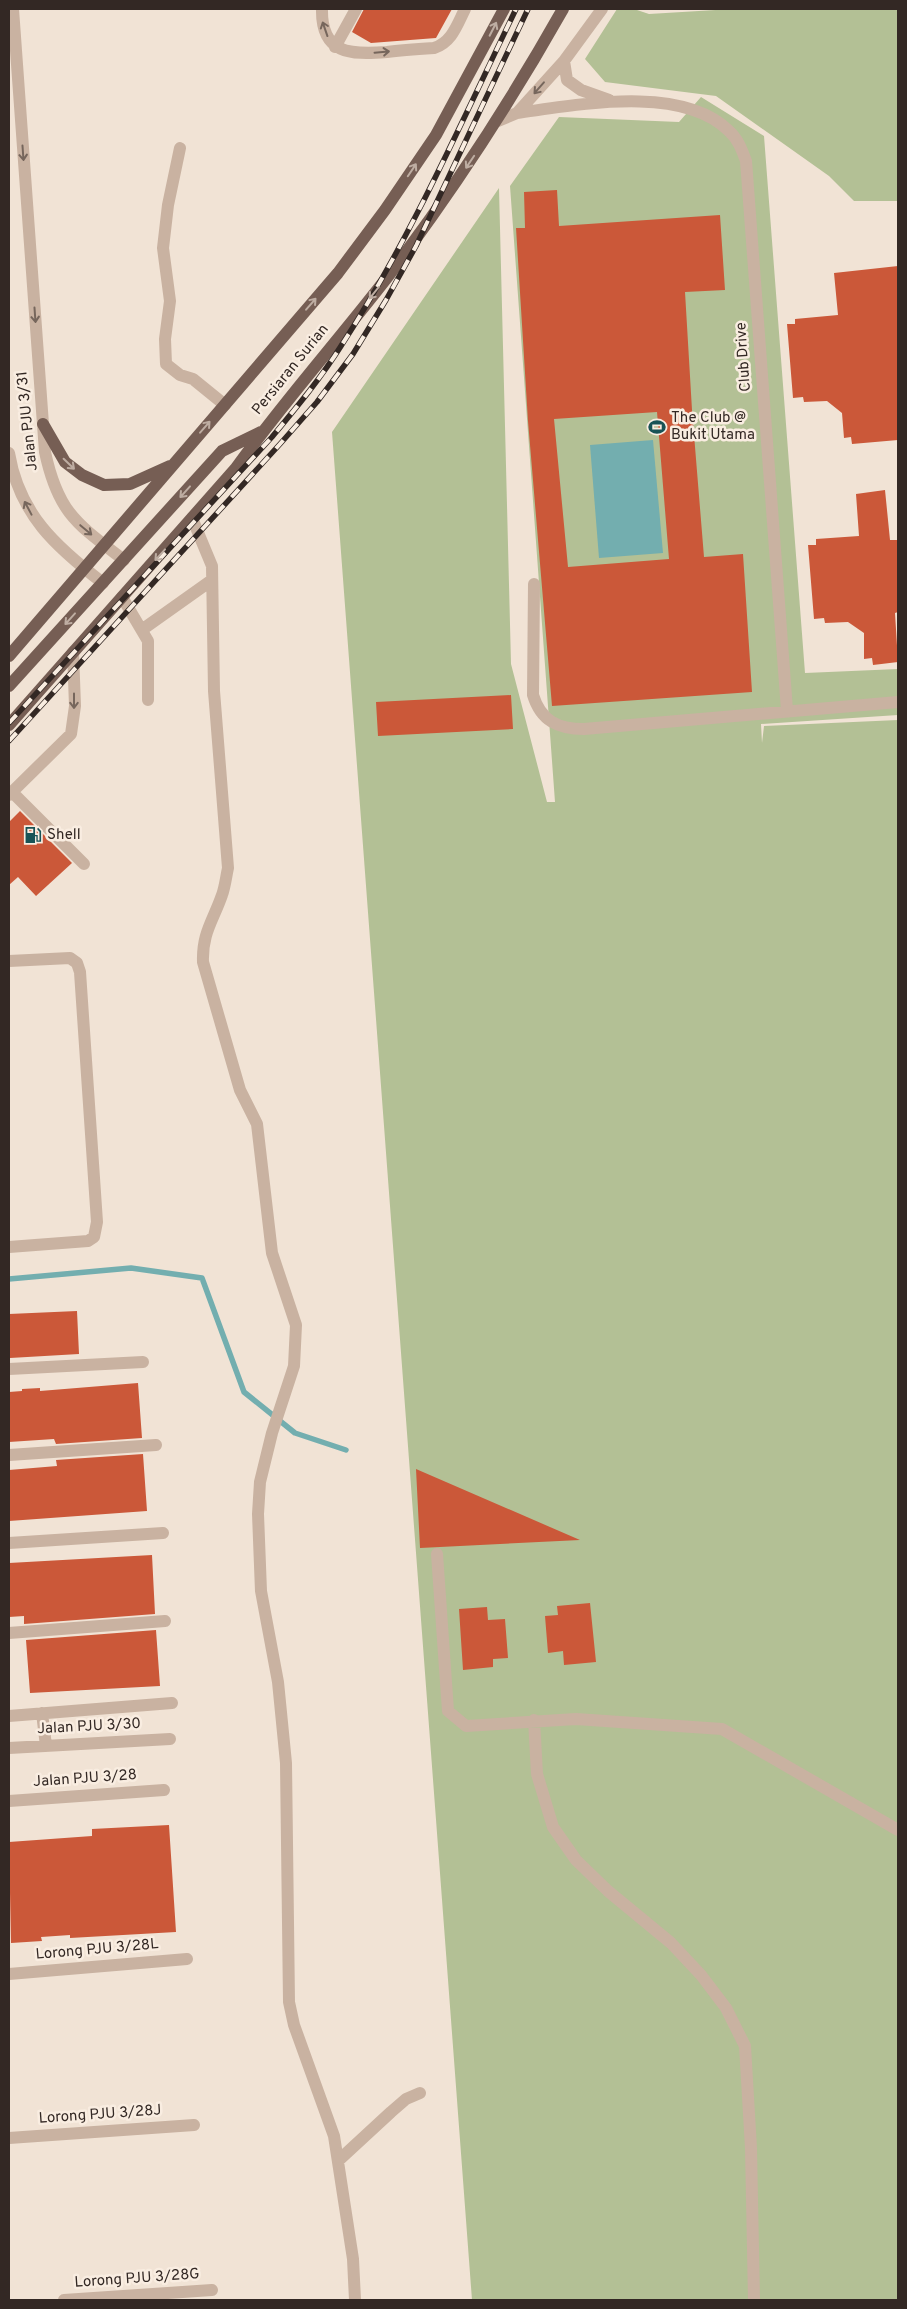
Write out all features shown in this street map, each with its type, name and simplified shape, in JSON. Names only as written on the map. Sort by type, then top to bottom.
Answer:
[{"type":"main road","name":"Persiaran Surian","points":[[9,656],[338,273],[436,135],[504,9]]},
{"type":"main road","name":"Persiaran Surian","points":[[9,725],[236,468],[263,430],[388,276],[498,121],[562,9]]},
{"type":"main road","points":[[43,424],[65,462],[82,475],[104,485],[130,484],[174,464]]},
{"type":"main road","points":[[9,686],[222,451],[263,430]]},
{"type":"street","name":"Jalan PJU 3/31","points":[[13,9],[43,424],[48,469],[59,499],[71,518],[124,560]]},
{"type":"street","points":[[322,9],[322,21],[326,35],[335,47],[348,52],[363,54],[434,48],[449,39],[465,9]]},
{"type":"street","points":[[335,47],[356,9]]},
{"type":"street","points":[[498,121],[517,113],[564,61],[602,9]]},
{"type":"street","name":"Club Drive","points":[[564,61],[567,80],[581,90],[611,101]]},
{"type":"street","name":"Club Drive","points":[[517,113],[611,101],[672,104],[710,117],[730,132],[741,146],[746,161],[787,710]]},
{"type":"street","points":[[180,148],[168,205],[163,248],[170,301],[165,340],[166,364],[180,375],[193,379],[225,404]]},
{"type":"street","name":"Jalan PJU 3/31","points":[[9,453],[17,486],[32,515],[54,544],[103,583]]},
{"type":"street","points":[[192,518],[212,566],[209,582],[214,691],[228,868],[223,894],[206,931],[203,945],[203,962],[240,1090],[252,1112],[258,1129],[272,1253],[296,1325],[294,1366],[272,1433],[260,1482],[258,1552],[261,1591],[278,1682],[286,1763],[289,2002],[294,2025],[334,2136],[353,2259],[355,2300]]},
{"type":"street","points":[[145,628],[209,582]]},
{"type":"street","points":[[534,584],[533,695],[536,707],[556,725],[569,729],[584,729],[787,710],[898,702]]},
{"type":"street","points":[[122,597],[145,628],[148,641],[148,700]]},
{"type":"street","points":[[73,652],[75,706],[71,734],[10,793],[84,864]]},
{"type":"street","points":[[9,960],[70,958],[77,963],[80,972],[97,1222],[94,1237],[88,1242],[9,1247]]},
{"type":"street","points":[[9,1369],[143,1362]]},
{"type":"street","points":[[9,1455],[156,1445]]},
{"type":"street","points":[[9,1543],[163,1533]]},
{"type":"street","points":[[437,1554],[448,1712],[466,1726],[534,1720],[576,1719],[722,1729],[898,1830]]},
{"type":"street","points":[[9,1633],[165,1621]]},
{"type":"street","points":[[9,1716],[172,1703]]},
{"type":"street","points":[[42,1713],[46,1746]]},
{"type":"street","points":[[534,1720],[537,1774],[553,1827],[576,1860],[608,1891],[670,1943],[701,1975],[726,2008],[745,2046],[751,2148],[754,2300]]},
{"type":"street","name":"Jalan PJU 3/30","points":[[9,1748],[170,1739]]},
{"type":"street","name":"Jalan PJU 3/28","points":[[9,1801],[164,1790]]},
{"type":"street","name":"Lorong PJU 3/28L","points":[[9,1974],[187,1959]]},
{"type":"street","points":[[339,2160],[391,2112],[420,2092]]},
{"type":"street","name":"Lorong PJU 3/28J","points":[[9,2138],[194,2125]]},
{"type":"street","name":"Lorong PJU 3/28G","points":[[64,2300],[212,2290]]},
{"type":"green space","points":[[617,9],[634,9],[649,14],[732,9],[898,9],[898,201],[854,201],[829,176],[716,96],[605,82],[585,59]]},
{"type":"green space","points":[[701,97],[764,136],[805,673],[898,669],[898,715],[761,724],[762,743],[764,726],[898,720],[898,2300],[472,2300],[332,432],[499,188],[511,664],[547,802],[555,802],[510,186],[559,117],[679,122]]},
{"type":"water","points":[[653,440],[663,553],[599,558],[590,445]]},
{"type":"building","points":[[364,9],[452,9],[436,38],[371,43],[352,32]]},
{"type":"building","points":[[557,190],[559,226],[720,215],[725,290],[685,292],[692,410],[704,557],[743,554],[752,692],[552,706],[528,421],[516,228],[525,228],[524,192]],"holes":[[[657,412],[669,559],[568,567],[554,419]]]},
{"type":"building","points":[[898,266],[898,440],[852,444],[851,437],[844,438],[842,413],[827,401],[804,402],[803,397],[793,398],[787,324],[795,324],[795,319],[838,315],[834,273]]},
{"type":"building","points":[[885,490],[890,540],[898,540],[898,612],[895,613],[898,662],[873,665],[872,658],[864,659],[864,633],[848,622],[825,623],[824,618],[814,619],[808,545],[816,545],[816,539],[859,536],[856,494]]},
{"type":"building","points":[[511,695],[513,729],[378,736],[376,702]]},
{"type":"building","points":[[20,811],[72,863],[36,896],[18,877],[9,885],[9,822]]},
{"type":"building","points":[[77,1311],[79,1354],[10,1358],[9,1314]]},
{"type":"building","points":[[138,1383],[142,1438],[56,1444],[54,1439],[9,1442],[9,1392],[22,1391],[22,1389],[40,1388],[40,1391]]},
{"type":"building","points":[[143,1454],[147,1511],[9,1521],[9,1470],[57,1466],[56,1460]]},
{"type":"building","points":[[416,1469],[580,1540],[420,1548]]},
{"type":"building","points":[[152,1555],[155,1614],[24,1624],[24,1616],[9,1617],[9,1563]]},
{"type":"building","points":[[590,1603],[596,1662],[564,1665],[563,1651],[548,1653],[545,1616],[558,1615],[557,1606]]},
{"type":"building","points":[[487,1607],[488,1620],[505,1619],[508,1658],[493,1659],[493,1667],[463,1670],[459,1609]]},
{"type":"building","points":[[156,1630],[160,1686],[30,1693],[26,1640]]},
{"type":"building","points":[[169,1825],[176,1932],[70,1938],[70,1935],[41,1937],[42,1941],[11,1943],[9,1842],[92,1836],[92,1829]]},
{"type":"waterway","points":[[9,1279],[131,1268],[202,1278],[244,1392],[295,1433],[346,1450]]},
{"type":"railway","points":[[9,723],[272,437],[325,370],[390,265],[455,138],[516,9]]},
{"type":"railway","points":[[9,741],[280,444],[317,402],[353,354],[416,246],[528,9]]},
{"type":"place","name":"The Club @ Bukit Utama","points":[[657,427]]},
{"type":"place","name":"Shell","points":[[33,835]]}]
